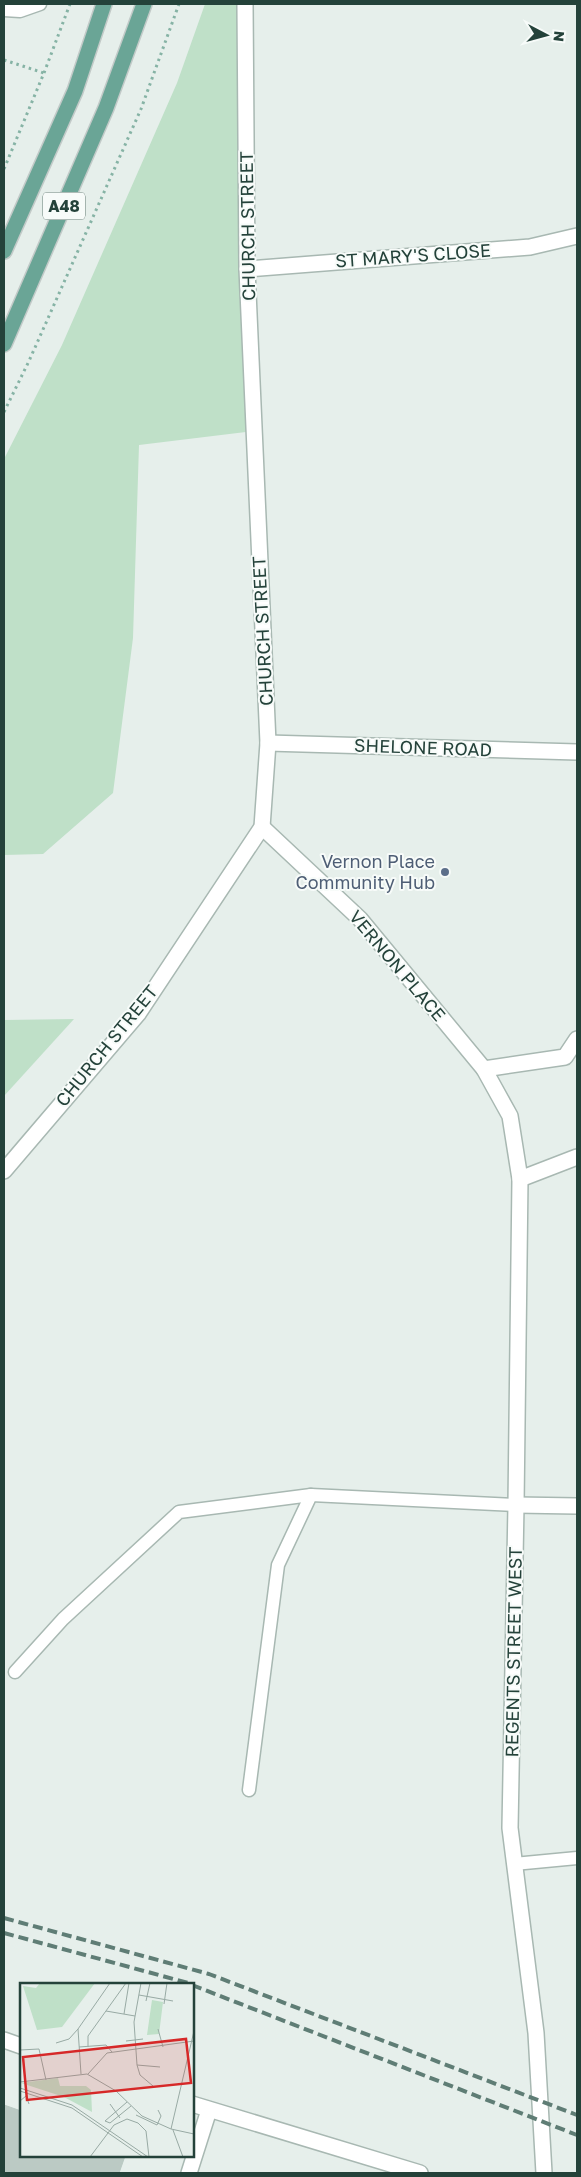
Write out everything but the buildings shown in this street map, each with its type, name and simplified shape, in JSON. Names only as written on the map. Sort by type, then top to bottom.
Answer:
[{"type":"main road","name":"A48","points":[[4,251],[75,90],[104,4]]},
{"type":"main road","name":"A48","points":[[4,344],[106,108],[144,4]]},
{"type":"street","name":"CHURCH STREET","points":[[4,1171],[138,1014],[262,827],[268,743],[247,269],[245,4]]},
{"type":"street","name":"ST MARY'S CLOSE","points":[[247,269],[530,247],[577,236]]},
{"type":"street","name":"SHELONE ROAD","points":[[268,743],[577,752]]},
{"type":"street","name":"VERNON PLACE","points":[[262,827],[360,919],[484,1069],[510,1116]]},
{"type":"street","points":[[484,1069],[565,1057],[577,1039]]},
{"type":"street","name":"REGENTS STREET WEST","points":[[510,1116],[520,1179],[510,1828],[536,2033],[544,2173]]},
{"type":"street","points":[[520,1179],[577,1158]]},
{"type":"street","points":[[516,1505],[577,1506]]},
{"type":"street","points":[[4,2040],[20,2046]]},
{"type":"street","points":[[194,2105],[420,2173]]},
{"type":"street","points":[[190,2173],[209,2110]]},
{"type":"lane","points":[[4,10],[20,11],[40,4]]},
{"type":"lane","points":[[249,1790],[278,1565],[311,1495]]},
{"type":"lane","points":[[15,1672],[63,1619],[179,1512],[311,1495],[516,1505]]},
{"type":"lane","points":[[514,1864],[577,1858]]},
{"type":"path","points":[[4,169],[70,4]]},
{"type":"path","points":[[4,412],[29,361],[129,136],[179,4]]},
{"type":"path","points":[[4,60],[44,73]]},
{"type":"green space","points":[[205,4],[245,4],[254,431],[139,445],[133,638],[113,793],[43,854],[4,855],[4,459],[62,345],[177,83]]},
{"type":"green space","points":[[74,1019],[4,1096],[4,1020]]},
{"type":"railway","points":[[4,1918],[209,1974],[577,2115]]},
{"type":"railway","points":[[4,1933],[188,1983]]},
{"type":"railway","points":[[194,1986],[577,2135]]},
{"type":"place","name":"Vernon Place Community Hub","points":[[445,872]]}]
